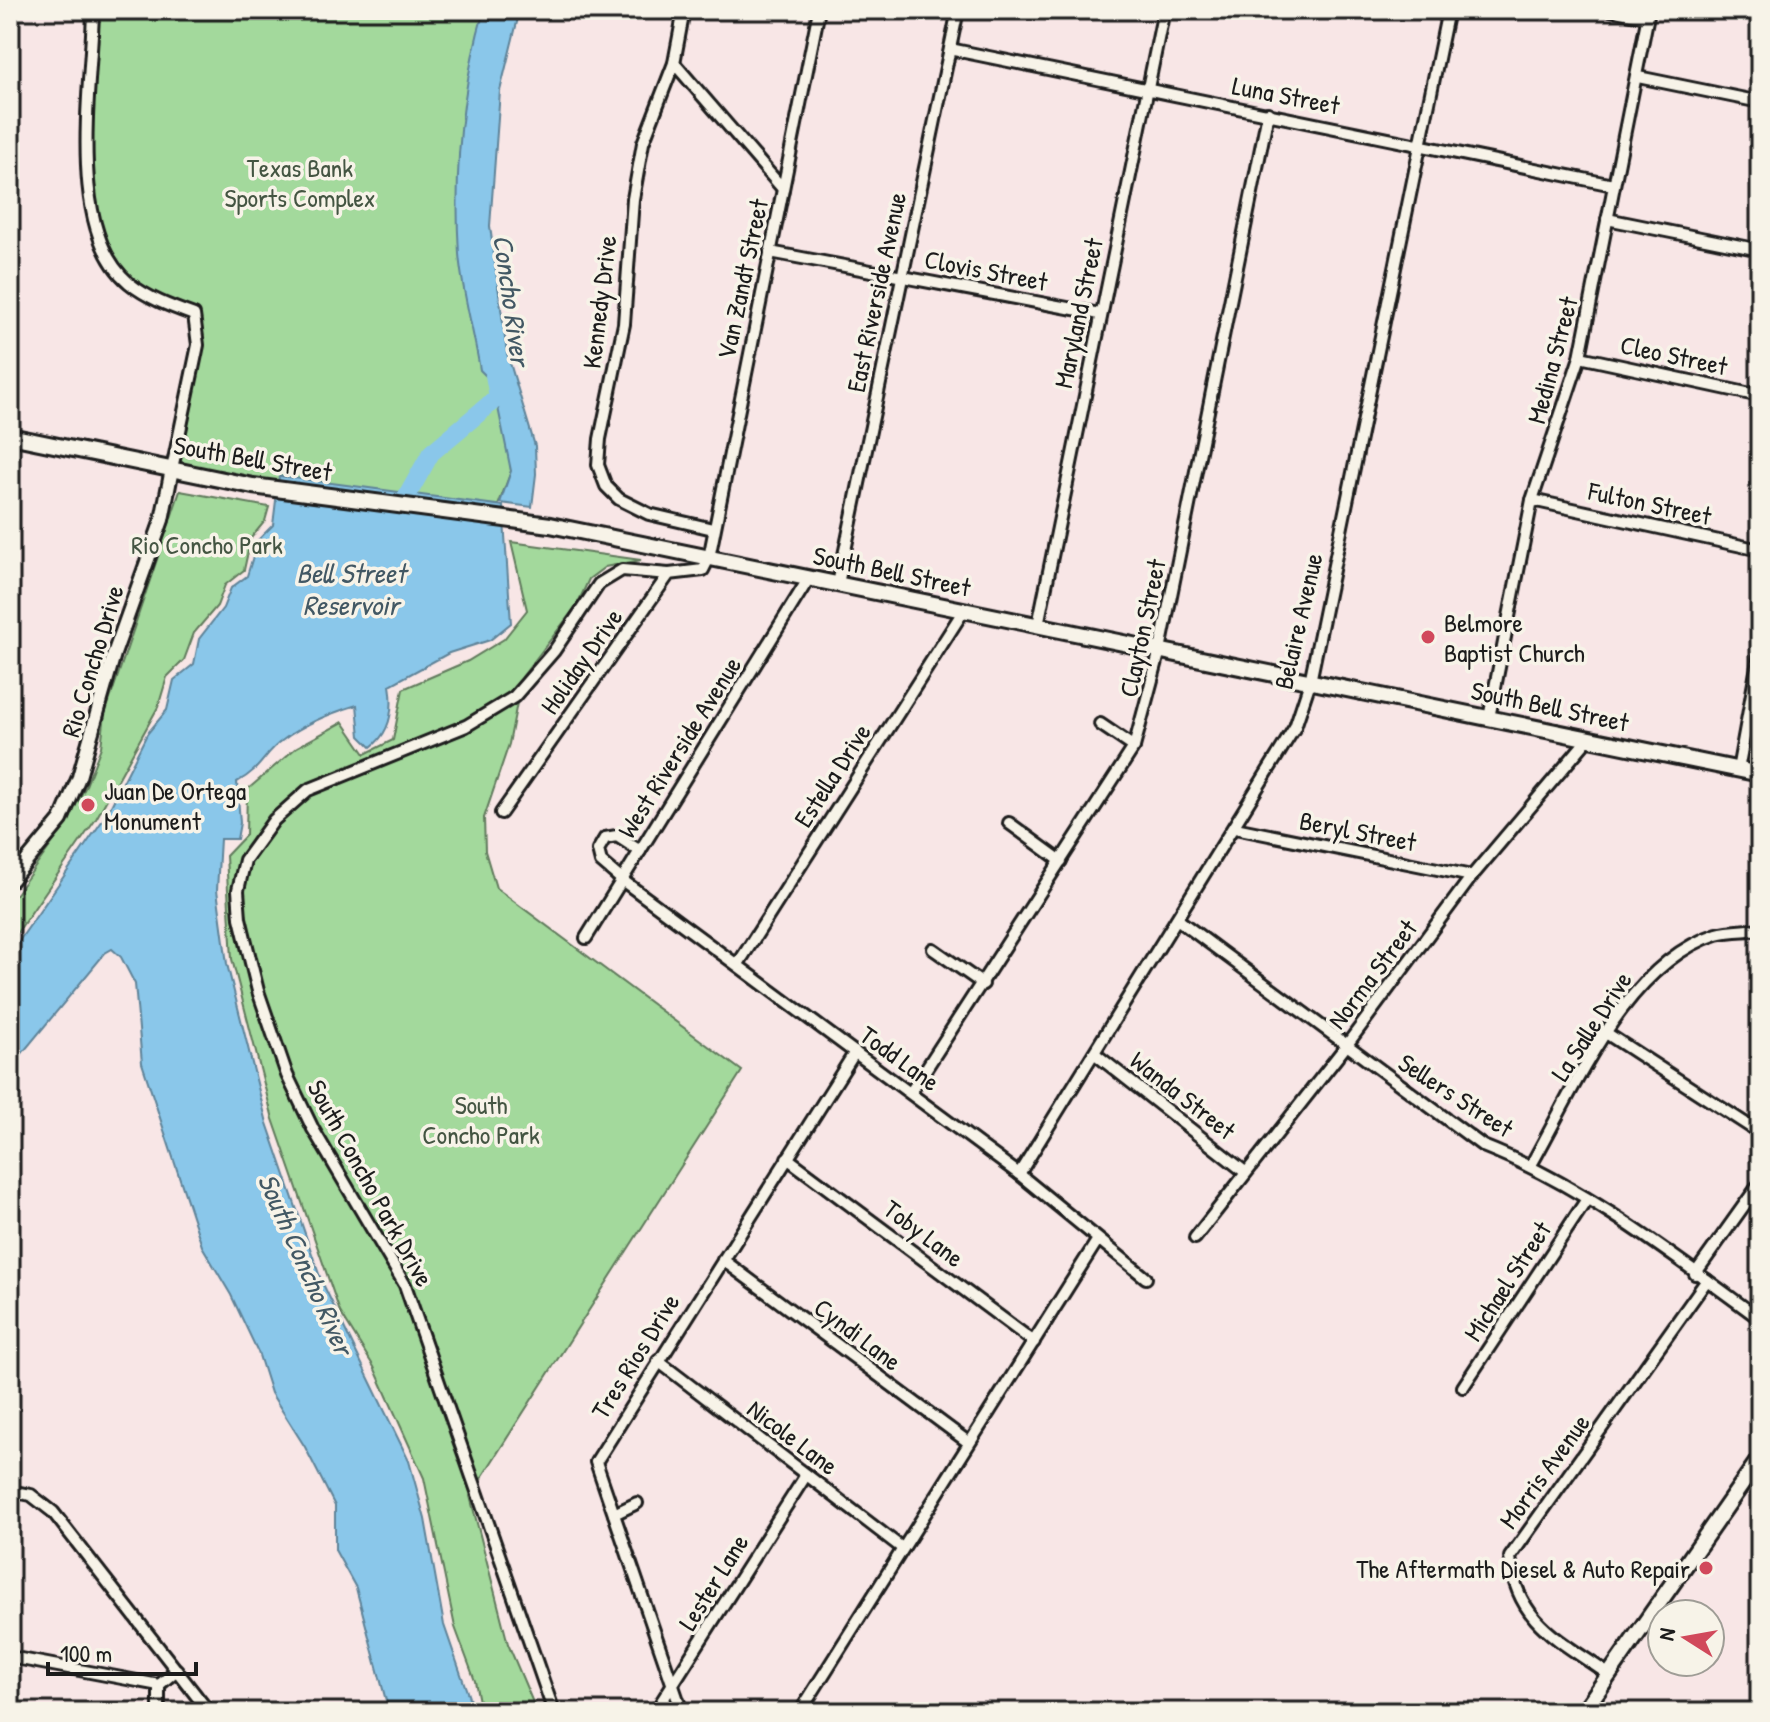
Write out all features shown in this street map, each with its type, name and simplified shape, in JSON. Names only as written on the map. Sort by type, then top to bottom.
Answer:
[{"type":"main road","name":"South Bell Street","points":[[10,436],[253,486],[550,525],[1760,774]]},
{"type":"main road","points":[[1583,1712],[1760,1458]]},
{"type":"main road","points":[[1595,1695],[1597,1712]]},
{"type":"street","name":"Rio Concho Drive","points":[[10,881],[61,820],[79,777],[114,654],[162,520],[198,345],[199,325],[194,315],[162,303],[128,282],[106,254],[94,222],[88,187],[93,10]]},
{"type":"street","name":"Kennedy Drive","points":[[684,10],[674,63],[643,143],[635,185],[624,324],[600,439],[598,465],[606,486],[619,499],[649,514],[713,529]]},
{"type":"street","name":"Van Zandt Street","points":[[709,558],[819,10]]},
{"type":"street","name":"East Riverside Avenue","points":[[838,584],[958,10]]},
{"type":"street","name":"Maryland Street","points":[[1038,625],[1164,10]]},
{"type":"street","name":"Belaire Avenue","points":[[1019,1174],[1295,727],[1310,682],[1448,10]]},
{"type":"street","points":[[1610,10],[1648,14]]},
{"type":"street","name":"Medina Street","points":[[1489,718],[1532,500],[1580,357],[1613,185],[1638,77],[1648,14]]},
{"type":"street","name":"Luna Street","points":[[950,49],[1613,185]]},
{"type":"street","points":[[674,63],[783,189]]},
{"type":"street","points":[[1638,77],[1760,102]]},
{"type":"street","name":"Clayton Street","points":[[911,1092],[1134,747],[1160,650],[1268,113]]},
{"type":"street","points":[[1607,219],[1760,250]]},
{"type":"street","name":"Clovis Street","points":[[770,252],[1100,314]]},
{"type":"street","name":"Cleo Street","points":[[1580,357],[1760,396]]},
{"type":"street","name":"Fulton Street","points":[[1532,500],[1760,550]]},
{"type":"street","points":[[669,574],[703,570],[709,558]]},
{"type":"street","name":"South Concho Park Drive","points":[[554,1712],[405,1285],[313,1129],[287,1075],[258,991],[240,918],[238,890],[245,860],[274,820],[308,790],[466,726],[514,697],[554,651],[599,584],[622,570],[669,574]]},
{"type":"street","name":"Holiday Drive","points":[[501,813],[669,574]]},
{"type":"street","name":"West Riverside Avenue","points":[[586,938],[809,578]]},
{"type":"street","name":"Estella Drive","points":[[738,964],[964,610]]},
{"type":"street","points":[[1738,770],[1760,650]]},
{"type":"street","points":[[1100,724],[1134,747]]},
{"type":"street","name":"Norma Street","points":[[1195,1238],[1346,1046],[1472,876],[1588,739]]},
{"type":"street","points":[[1009,823],[1061,861]]},
{"type":"street","name":"Beryl Street","points":[[1235,828],[1472,876]]},
{"type":"street","name":"Todd Lane","points":[[640,851],[617,836],[605,838],[598,850],[601,862],[622,880],[1019,1174],[1097,1241],[1146,1278]]},
{"type":"street","name":"Sellers Street","points":[[1177,919],[1483,1146],[1531,1165],[1587,1199],[1760,1319]]},
{"type":"street","name":"La Salle Drive","points":[[1531,1165],[1606,1033],[1644,980],[1682,951],[1718,934],[1760,929]]},
{"type":"street","points":[[933,949],[983,984]]},
{"type":"street","points":[[1606,1033],[1760,1133]]},
{"type":"street","name":"Tres Rios Drive","points":[[682,1712],[596,1462],[855,1052]]},
{"type":"street","name":"Wanda Street","points":[[1094,1053],[1245,1172]]},
{"type":"street","name":"Toby Lane","points":[[787,1158],[1034,1342]]},
{"type":"street","points":[[1695,1274],[1760,1183]]},
{"type":"street","name":"Michael Street","points":[[1463,1387],[1587,1199]]},
{"type":"street","points":[[800,1712],[1097,1241]]},
{"type":"street","name":"Cyndi Lane","points":[[723,1260],[968,1442]]},
{"type":"street","name":"Morris Avenue","points":[[1608,1674],[1540,1627],[1521,1603],[1512,1578],[1510,1557],[1707,1280]]},
{"type":"street","name":"Nicole Lane","points":[[658,1361],[902,1548]]},
{"type":"street","name":"Lester Lane","points":[[655,1712],[806,1475]]},
{"type":"street","points":[[10,1491],[31,1495],[53,1512],[209,1712]]},
{"type":"street","points":[[614,1514],[637,1503]]},
{"type":"street","points":[[10,1657],[159,1685]]},
{"type":"street","points":[[159,1685],[177,1670]]},
{"type":"street","points":[[159,1685],[159,1712]]},
{"type":"green space","name":"Texas Bank Sports Complex","points":[[93,10],[494,10],[475,65],[511,471],[489,530],[172,469],[198,345],[194,315],[128,282],[110,260],[98,230],[88,154]]},
{"type":"green space","name":"Rio Concho Park","points":[[180,491],[269,507],[265,521],[251,538],[244,570],[225,585],[217,606],[194,633],[184,660],[167,677],[158,707],[96,819],[10,943],[10,902],[56,838],[85,788],[101,747],[105,714]]},
{"type":"green space","name":"South Concho Park","points":[[511,542],[641,560],[605,567],[589,579],[577,605],[522,677],[509,744],[484,818],[485,851],[496,888],[742,1071],[470,1496],[508,1644],[537,1712],[481,1712],[475,1681],[455,1627],[424,1478],[374,1367],[340,1312],[273,1119],[232,959],[226,856],[246,835],[247,790],[297,747],[343,722],[365,754],[393,740],[403,689],[468,661],[504,639],[527,610]]},
{"type":"water","points":[[484,10],[520,10],[500,91],[490,226],[507,353],[535,446],[532,507],[500,503],[511,471],[493,383],[480,370],[459,254],[461,131],[470,70]]},
{"type":"water","points":[[279,476],[503,506],[511,623],[490,640],[449,653],[390,685],[390,719],[383,734],[371,747],[360,736],[357,705],[309,724],[276,745],[252,772],[237,782],[240,823],[237,839],[220,839],[217,890],[227,964],[267,1123],[321,1280],[409,1461],[425,1519],[444,1625],[474,1712],[389,1712],[356,1588],[335,1550],[335,1506],[305,1447],[271,1393],[258,1352],[231,1295],[202,1246],[142,1063],[135,984],[121,957],[112,949],[105,953],[10,1068],[10,954],[107,814],[147,734],[167,710],[174,680],[194,664],[199,639],[223,608],[231,588],[247,576],[258,540],[273,525]]},
{"type":"waterway","name":"Concho River","points":[[397,514],[431,453],[498,397],[494,375]]},
{"type":"place","name":"Belmore Baptist Church","points":[[1428,637]]},
{"type":"place","name":"Juan De Ortega Monument","points":[[88,805]]},
{"type":"place","name":"The Aftermath Diesel & Auto Repair","points":[[1706,1568]]},
{"type":"water label","name":"Bell Street Reservoir","points":[[351,589]]},
{"type":"water label","name":"South Concho River","points":[[306,1264]]}]
